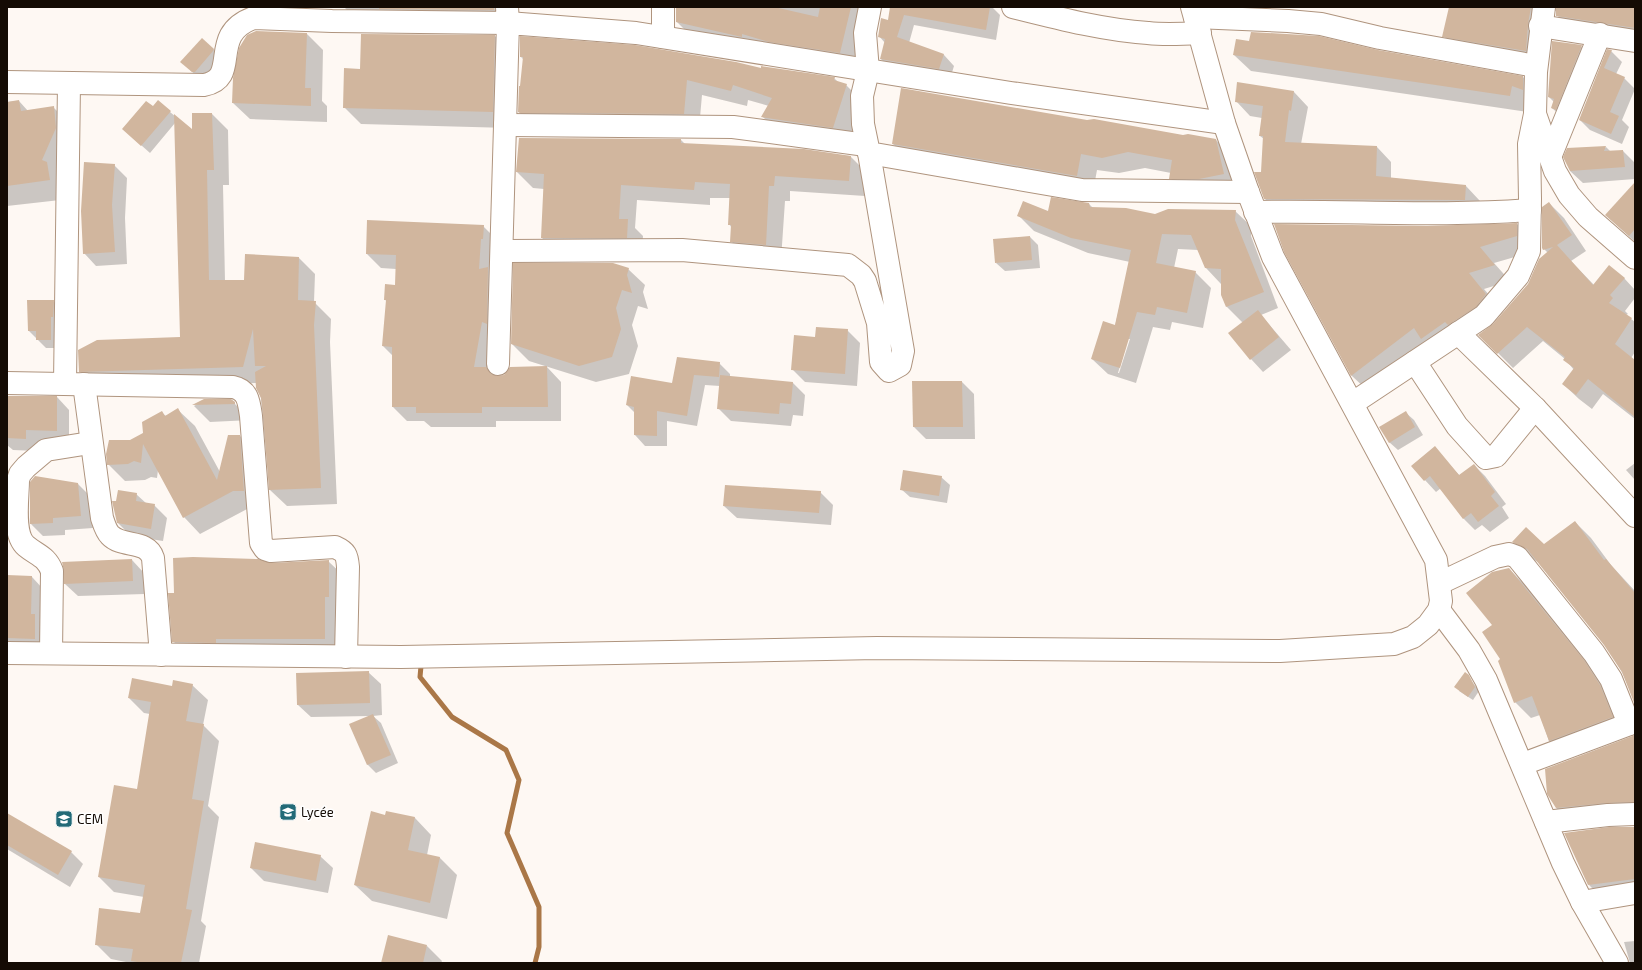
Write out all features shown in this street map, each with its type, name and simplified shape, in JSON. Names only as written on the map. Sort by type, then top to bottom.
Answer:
[{"type":"street","points":[[663,7],[663,37]]},
{"type":"street","points":[[502,251],[682,250],[848,265],[861,274],[866,282],[878,324],[881,362],[889,371],[900,365],[903,351],[863,124],[862,96],[868,71],[865,33],[870,7]]},
{"type":"street","points":[[1013,7],[1056,18],[1129,31],[1162,34],[1196,19],[1288,21],[1321,24],[1380,38],[1536,66]]},
{"type":"street","points":[[7,82],[211,84],[221,76],[224,70],[229,37],[234,28],[253,18],[321,14],[508,15],[663,37],[1011,93],[1224,123]]},
{"type":"street","points":[[498,364],[508,15]]},
{"type":"street","points":[[1353,404],[1484,316],[1518,276],[1529,251],[1529,144],[1535,114],[1536,66],[1542,17],[1600,34],[1635,41]]},
{"type":"street","points":[[7,653],[401,657],[877,648],[1280,651],[1394,644],[1413,637],[1428,625],[1439,610],[1441,601],[1440,583],[1436,560],[1427,540],[1273,257],[1224,123],[1196,19]]},
{"type":"street","points":[[1550,157],[1600,34]]},
{"type":"street","points":[[69,83],[74,383],[90,443],[102,518],[106,531],[116,540],[146,548],[151,552],[153,558],[161,654]]},
{"type":"street","points":[[1535,114],[1555,171],[1565,189],[1583,212],[1635,258]]},
{"type":"street","points":[[505,125],[733,127],[868,149],[1082,190],[1252,202],[1317,211],[1481,214],[1530,210]]},
{"type":"street","points":[[1458,333],[1535,408],[1635,516]]},
{"type":"street","points":[[1415,362],[1457,426],[1486,458],[1496,456],[1535,408]]},
{"type":"street","points":[[7,383],[233,387],[243,391],[248,396],[251,416],[261,543],[265,549],[271,551],[335,547],[343,551],[347,556],[346,657]]},
{"type":"street","points":[[51,653],[52,572],[49,562],[26,546],[21,538],[17,525],[18,480],[20,474],[26,467],[46,450],[59,446],[90,443]]},
{"type":"street","points":[[1440,583],[1495,557],[1509,554],[1517,557],[1594,654],[1610,679],[1632,723],[1523,764]]},
{"type":"street","points":[[1439,610],[1469,650],[1486,680],[1523,764],[1546,822],[1582,902],[1617,963]]},
{"type":"street","points":[[1546,822],[1608,815],[1635,814]]},
{"type":"street","points":[[1582,902],[1635,893]]},
{"type":"building","points":[[379,7],[494,7],[494,10],[379,9]]},
{"type":"building","points":[[676,7],[774,7],[818,17],[820,7],[851,7],[840,53],[769,42],[742,34],[742,37],[676,22]]},
{"type":"building","points":[[890,7],[990,7],[986,30],[904,15],[897,37],[944,54],[939,69],[880,59],[885,39],[878,37],[881,18],[888,20]]},
{"type":"building","points":[[1449,7],[1531,7],[1526,51],[1442,37]]},
{"type":"building","points":[[1556,7],[1635,7],[1635,28],[1556,16]]},
{"type":"building","points":[[256,31],[307,33],[305,88],[311,88],[311,106],[232,103],[233,78],[239,48],[247,35]]},
{"type":"building","points":[[1251,32],[1319,36],[1378,50],[1523,76],[1523,90],[1512,86],[1510,96],[1233,55],[1236,39],[1249,41]]},
{"type":"building","points":[[361,34],[495,35],[493,112],[343,108],[344,68],[360,69]]},
{"type":"building","points":[[520,36],[635,45],[736,62],[761,68],[761,66],[835,77],[834,80],[847,84],[833,128],[761,117],[772,98],[733,85],[731,91],[687,80],[684,114],[520,113],[518,112],[519,86],[523,57],[520,57]]},
{"type":"building","points":[[202,38],[214,49],[195,72],[192,72],[180,62]]},
{"type":"building","points":[[1552,41],[1582,45],[1556,110],[1551,108],[1554,99],[1548,97]]},
{"type":"building","points":[[1607,49],[1612,50],[1604,68],[1625,77],[1610,112],[1619,116],[1611,134],[1579,120]]},
{"type":"building","points":[[1237,82],[1294,91],[1291,111],[1289,110],[1285,142],[1377,146],[1376,176],[1466,185],[1465,200],[1264,199],[1254,172],[1261,172],[1263,136],[1259,136],[1263,106],[1235,102]]},
{"type":"building","points":[[901,88],[1087,120],[1094,119],[1183,135],[1188,134],[1216,139],[1224,174],[1199,179],[1169,179],[1172,160],[1128,152],[1102,158],[1081,154],[1077,176],[892,144]]},
{"type":"building","points":[[19,100],[21,111],[54,106],[56,128],[42,160],[47,162],[50,180],[7,186],[7,102]]},
{"type":"building","points":[[158,100],[171,111],[141,146],[122,129],[146,101],[153,106]]},
{"type":"building","points":[[192,113],[212,113],[214,170],[207,170],[209,280],[244,280],[245,254],[299,257],[298,300],[316,301],[314,325],[321,488],[269,490],[263,414],[261,398],[256,388],[255,372],[266,366],[255,366],[253,329],[243,367],[79,372],[78,350],[97,340],[180,337],[174,114],[192,129]]},
{"type":"building","points":[[519,138],[681,139],[681,143],[804,149],[851,156],[849,181],[775,176],[774,186],[769,186],[766,245],[730,242],[731,225],[728,225],[730,184],[695,182],[694,190],[621,185],[619,219],[628,219],[627,238],[541,238],[544,174],[516,172]]},
{"type":"building","points":[[1606,146],[1604,151],[1623,150],[1625,167],[1570,171],[1563,157],[1567,148]]},
{"type":"building","points":[[84,162],[115,164],[112,205],[115,252],[83,254],[81,211]]},
{"type":"building","points":[[1635,182],[1635,229],[1629,236],[1605,215]]},
{"type":"building","points":[[1051,197],[1089,203],[1090,207],[1126,208],[1155,214],[1168,209],[1236,210],[1235,220],[1264,292],[1226,307],[1221,295],[1221,269],[1205,268],[1191,235],[1162,234],[1156,263],[1196,271],[1187,313],[1157,307],[1155,315],[1137,312],[1120,368],[1091,359],[1103,321],[1115,325],[1131,250],[1071,238],[1017,216],[1023,201],[1048,211]]},
{"type":"building","points":[[1549,202],[1572,235],[1557,245],[1593,285],[1609,265],[1625,278],[1610,295],[1613,298],[1609,303],[1632,318],[1615,344],[1635,360],[1635,417],[1588,379],[1576,395],[1562,384],[1574,368],[1563,360],[1565,357],[1527,327],[1497,354],[1478,335],[1493,324],[1528,284],[1539,259],[1553,247],[1543,250],[1542,248],[1542,207]]},
{"type":"building","points":[[367,220],[484,225],[483,239],[481,239],[479,269],[488,267],[487,324],[482,322],[474,367],[486,367],[491,374],[498,376],[504,375],[510,367],[547,366],[548,407],[482,407],[482,413],[416,413],[416,407],[392,407],[392,347],[382,346],[386,300],[384,300],[385,284],[395,285],[396,255],[366,254]]},
{"type":"building","points":[[1517,223],[1517,236],[1480,247],[1495,265],[1469,273],[1486,294],[1476,307],[1448,325],[1445,322],[1421,339],[1414,328],[1351,376],[1284,252],[1274,224],[1427,226]]},
{"type":"building","points":[[1030,236],[1032,260],[995,263],[993,239]]},
{"type":"building","points":[[513,263],[613,263],[629,268],[627,275],[632,293],[622,290],[616,308],[621,329],[612,357],[579,366],[511,344]]},
{"type":"building","points":[[27,300],[54,300],[53,317],[51,317],[51,340],[36,340],[36,331],[28,331]]},
{"type":"building","points":[[1258,310],[1279,337],[1250,360],[1228,333]]},
{"type":"building","points":[[816,327],[848,329],[845,374],[791,370],[794,335],[815,337]]},
{"type":"building","points":[[677,357],[720,362],[719,377],[694,375],[687,416],[657,411],[657,436],[634,435],[634,407],[626,405],[631,376],[672,383]]},
{"type":"building","points":[[720,375],[793,382],[791,404],[780,403],[779,414],[717,409]]},
{"type":"building","points":[[912,381],[962,381],[963,427],[913,427]]},
{"type":"building","points":[[7,396],[57,396],[57,431],[26,430],[26,439],[7,438]]},
{"type":"building","points":[[204,399],[231,399],[235,402],[235,404],[192,405]]},
{"type":"building","points":[[178,408],[217,480],[228,435],[240,435],[244,491],[233,491],[183,518],[143,444],[141,463],[134,461],[128,464],[107,465],[106,454],[109,440],[130,440],[143,433],[142,422],[162,411],[165,416]]},
{"type":"building","points":[[1406,411],[1415,427],[1389,443],[1379,427]]},
{"type":"building","points":[[1435,446],[1459,475],[1474,464],[1495,492],[1491,496],[1499,506],[1478,522],[1471,513],[1463,519],[1430,476],[1424,481],[1411,466]]},
{"type":"building","points":[[903,470],[942,476],[939,496],[900,490]]},
{"type":"building","points":[[35,476],[78,483],[81,516],[53,518],[53,523],[30,524],[30,482]]},
{"type":"building","points":[[725,485],[821,491],[819,513],[723,506]]},
{"type":"building","points":[[118,490],[137,493],[136,501],[155,504],[151,529],[117,523],[112,501],[116,501]]},
{"type":"building","points":[[1575,521],[1604,560],[1606,559],[1635,593],[1635,705],[1622,672],[1604,645],[1527,549],[1512,542],[1526,527],[1544,544]]},
{"type":"building","points":[[193,557],[258,559],[272,563],[329,560],[329,597],[325,597],[325,639],[216,639],[216,643],[172,642],[168,593],[174,593],[173,558]]},
{"type":"building","points":[[132,559],[133,581],[64,584],[62,562]]},
{"type":"building","points":[[1509,568],[1584,660],[1600,685],[1613,717],[1549,741],[1532,696],[1514,703],[1498,661],[1500,659],[1482,632],[1492,625],[1466,593],[1492,572]]},
{"type":"building","points":[[7,575],[32,576],[31,614],[35,614],[35,639],[7,638]]},
{"type":"building","points":[[369,671],[370,703],[297,705],[296,673]]},
{"type":"building","points":[[1465,672],[1469,675],[1475,687],[1468,697],[1454,687]]},
{"type":"building","points":[[132,678],[172,686],[173,680],[193,684],[186,721],[204,724],[192,799],[204,801],[186,909],[192,910],[181,963],[143,963],[131,961],[133,949],[95,945],[99,908],[140,913],[145,885],[98,877],[114,785],[137,789],[151,702],[128,698]]},
{"type":"building","points":[[373,714],[391,755],[367,765],[349,724]]},
{"type":"building","points":[[1635,735],[1635,802],[1556,808],[1547,794],[1545,769]]},
{"type":"building","points":[[371,811],[385,815],[386,811],[415,817],[408,850],[440,857],[430,903],[354,885]]},
{"type":"building","points":[[7,813],[72,851],[58,875],[7,845]]},
{"type":"building","points":[[1609,827],[1635,827],[1635,879],[1588,885],[1564,833]]},
{"type":"building","points":[[255,842],[321,855],[316,881],[250,868]]},
{"type":"building","points":[[388,935],[427,945],[423,963],[381,963]]},
{"type":"waterway","points":[[421,666],[420,677],[452,717],[506,750],[519,780],[507,833],[539,907],[539,947],[535,963]]},
{"type":"place","name":"Lycée","points":[[288,812]]},
{"type":"place","name":"CEM","points":[[64,819]]}]
